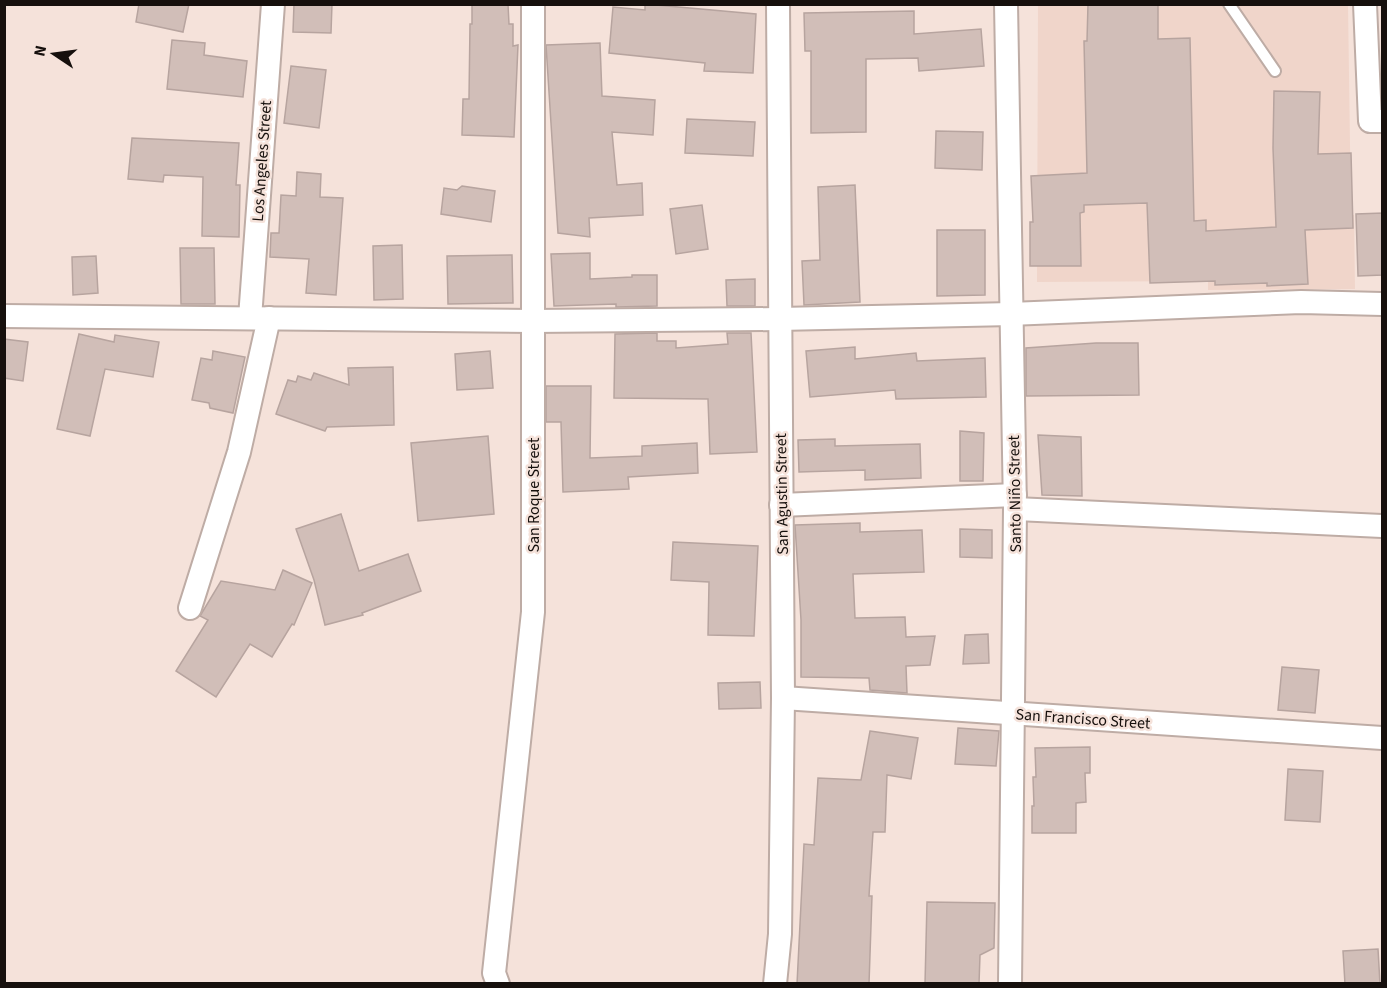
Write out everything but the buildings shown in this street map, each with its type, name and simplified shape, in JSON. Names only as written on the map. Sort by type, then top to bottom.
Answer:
[{"type":"street","name":"Los Angeles Street","points":[[190,608],[239,452],[259,318],[273,4]]},
{"type":"street","name":"San Roque Street","points":[[498,984],[494,973],[533,612],[533,4]]},
{"type":"street","name":"San Agustin Street","points":[[775,984],[780,934],[783,698],[778,4]]},
{"type":"street","name":"Santo Niño Street","points":[[1006,4],[1015,502],[1010,984]]},
{"type":"street","points":[[1365,4],[1370,121],[1383,121]]},
{"type":"street","points":[[4,316],[532,321],[779,319],[1012,314],[1301,302],[1383,304]]},
{"type":"street","points":[[781,505],[1015,502],[1383,526]]},
{"type":"street","name":"San Francisco Street","points":[[783,698],[1383,738]]},
{"type":"lane","points":[[1229,4],[1275,71]]},
{"type":"shaded area","points":[[1038,5],[1348,5],[1351,215],[1354,215],[1355,289],[1208,290],[1208,281],[1037,282]]}]
